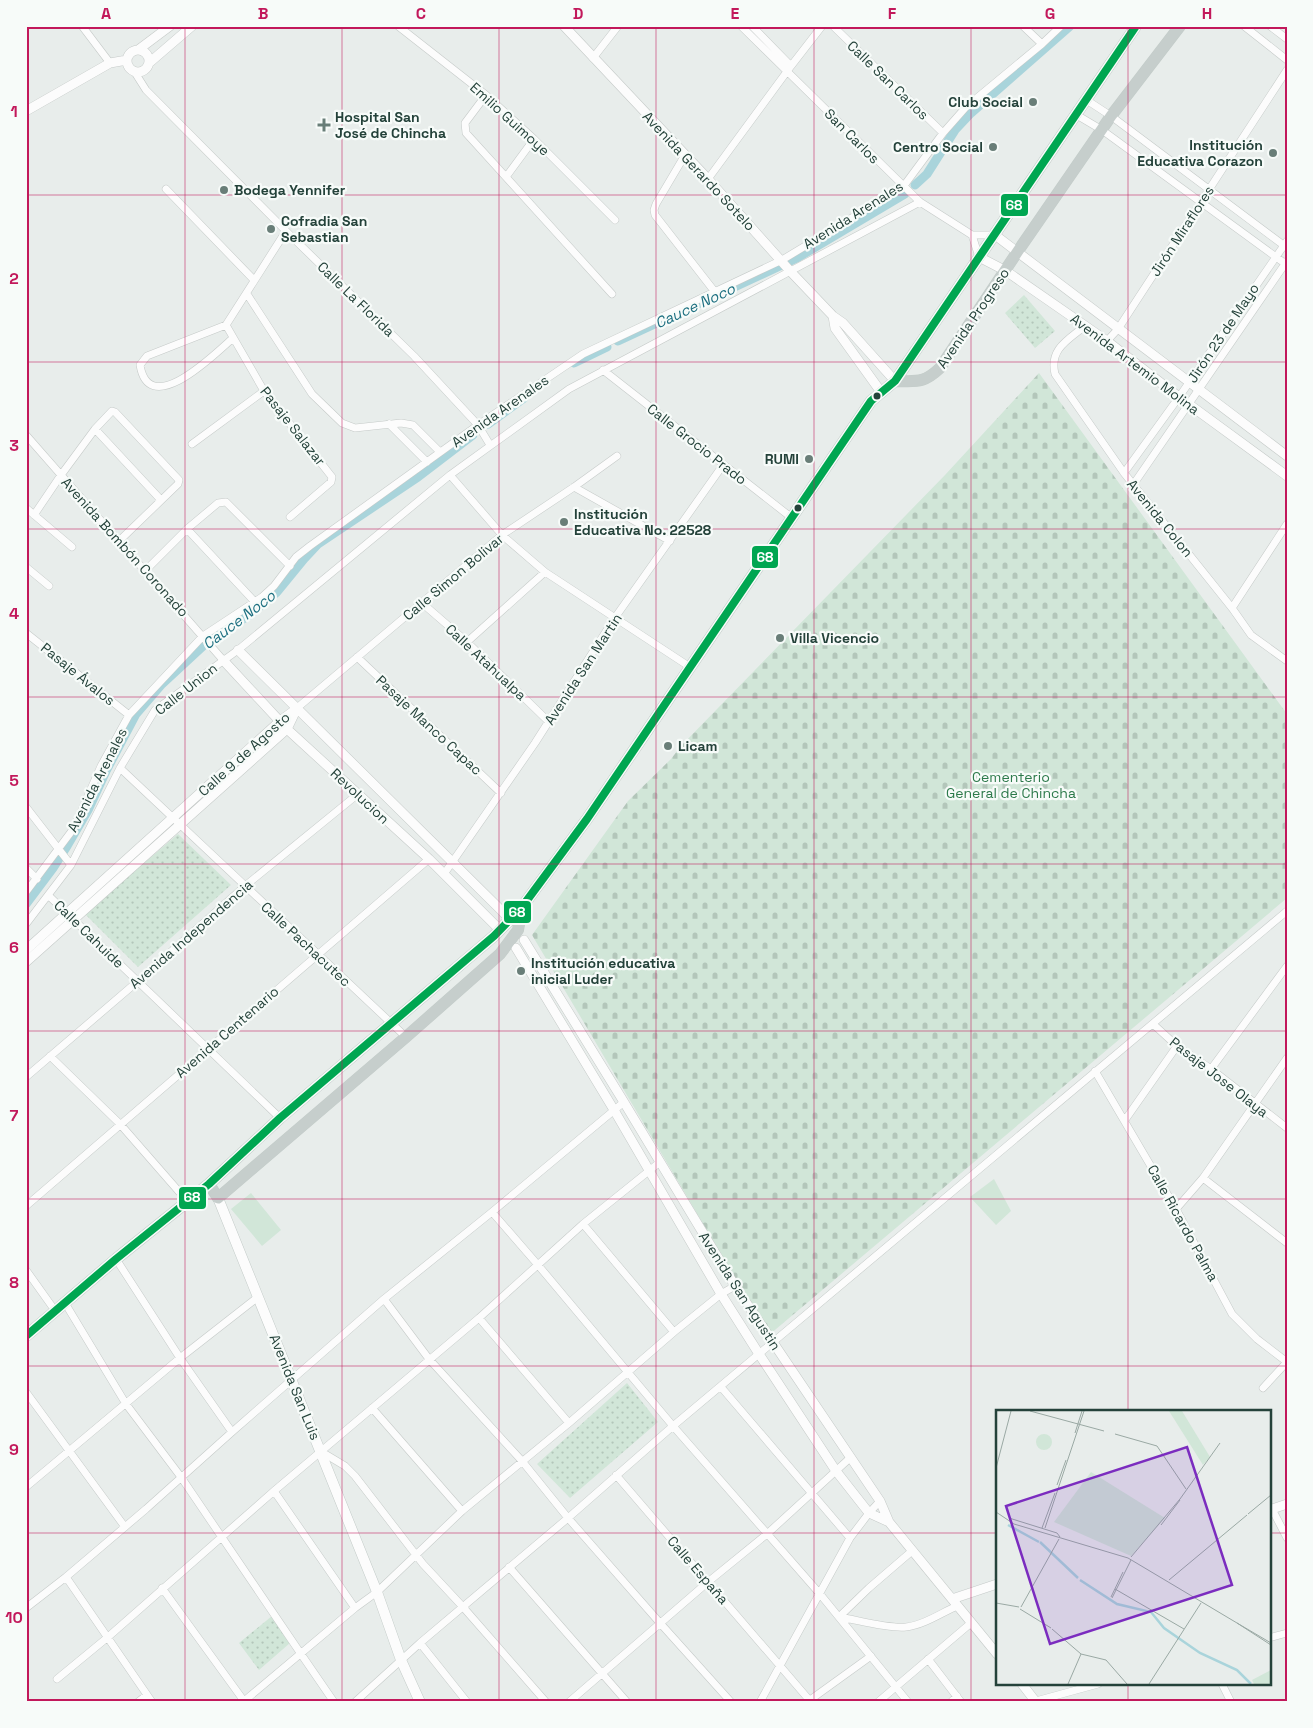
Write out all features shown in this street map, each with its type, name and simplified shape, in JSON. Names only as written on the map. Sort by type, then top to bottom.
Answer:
[{"type":"highway","points":[[26,1336],[116,1259],[209,1184],[280,1118],[500,930],[522,907],[587,819],[871,402],[895,381],[1136,26]]},
{"type":"highway","name":"Avenida Progreso","points":[[895,381],[922,381],[940,368],[1111,116],[1180,26]]},
{"type":"highway","points":[[218,1198],[500,954],[514,944],[521,935],[522,907]]},
{"type":"highway","points":[[303,1098],[317,1112]]},
{"type":"highway","name":"Avenida San Luis","points":[[209,1184],[218,1198]]},
{"type":"main road","name":"Avenida San Luis","points":[[218,1198],[377,1592],[384,1597],[420,1702]]},
{"type":"main road","name":"Avenida San Luis","points":[[404,1657],[427,1702]]},
{"type":"street","points":[[82,26],[110,63]]},
{"type":"street","points":[[26,111],[110,63],[127,60],[132,52],[138,50],[170,26]]},
{"type":"street","name":"Emilio Guimoye","points":[[398,26],[486,95],[534,139],[615,220]]},
{"type":"street","name":"Avenida Gerardo Sotelo","points":[[564,26],[708,179],[791,272],[833,316],[843,323],[895,381]]},
{"type":"street","points":[[593,58],[618,26]]},
{"type":"street","name":"San Carlos","points":[[741,26],[789,69]]},
{"type":"street","name":"San Carlos","points":[[752,26],[789,69],[903,187],[920,202],[972,235]]},
{"type":"street","points":[[708,179],[822,26]]},
{"type":"street","name":"Calle San Carlos","points":[[833,26],[943,134]]},
{"type":"street","points":[[1023,26],[1042,44]]},
{"type":"street","name":"Avenida Arenales","points":[[26,892],[61,853],[101,766],[129,715],[204,636],[255,602],[274,586],[296,557],[478,424],[583,354],[782,260],[903,187],[966,107],[1061,26]]},
{"type":"street","points":[[1244,26],[1287,60]]},
{"type":"street","points":[[1270,26],[1287,39]]},
{"type":"street","points":[[127,60],[129,66],[134,71],[143,70],[190,27]]},
{"type":"street","points":[[138,50],[146,54],[149,63]]},
{"type":"street","name":"Jirón Miraflores","points":[[1107,341],[1118,329],[1287,70]]},
{"type":"street","name":"Calle La Florida","points":[[134,71],[146,90],[414,356],[478,424],[490,445]]},
{"type":"street","points":[[486,95],[465,123],[466,132],[612,294]]},
{"type":"street","points":[[1085,99],[1286,244]]},
{"type":"street","points":[[1075,114],[1102,130],[1286,263]]},
{"type":"street","points":[[506,177],[534,139]]},
{"type":"street","points":[[685,155],[656,204],[655,215],[715,292]]},
{"type":"street","points":[[166,189],[254,280]]},
{"type":"street","name":"Avenida Arenales","points":[[223,660],[238,650],[450,476],[569,389],[920,202]]},
{"type":"street","points":[[233,338],[195,370],[176,382],[164,387],[154,386],[143,377],[140,365],[142,359],[226,325],[286,231]]},
{"type":"street","points":[[979,257],[972,235],[995,235]]},
{"type":"street","name":"Avenida Artemio Molina","points":[[995,235],[1287,456]]},
{"type":"street","name":"Jirón 23 de Mayo","points":[[1124,473],[1179,397],[1275,256],[1286,244]]},
{"type":"street","name":"Avenida Artemio Molina","points":[[979,257],[1006,271],[1107,341],[1179,397],[1287,476]]},
{"type":"street","name":"Jirón 23 de Mayo","points":[[1133,485],[1286,263]]},
{"type":"street","points":[[247,294],[312,394],[342,423],[355,428],[401,423],[413,425],[440,452]]},
{"type":"street","name":"Avenida Gerardo Sotelo","points":[[833,316],[836,328],[881,392]]},
{"type":"street","name":"Pasaje Salazar","points":[[226,325],[264,391],[332,477],[331,482],[290,517]]},
{"type":"street","name":"Avenida Colon","points":[[1085,326],[1058,349],[1053,360],[1055,374],[1133,485],[1232,608],[1251,635],[1287,661]]},
{"type":"street","name":"Calle Grocio Prado","points":[[603,370],[792,518]]},
{"type":"street","points":[[192,444],[264,391]]},
{"type":"street","points":[[34,515],[95,429],[112,411],[178,478],[178,484],[118,542]]},
{"type":"street","points":[[389,424],[427,462]]},
{"type":"street","points":[[95,429],[162,500]]},
{"type":"street","name":"Avenida Bombón Coronado","points":[[26,435],[118,542],[204,636],[223,660]]},
{"type":"street","name":"Calle Simon Bolivar","points":[[297,708],[502,535],[617,456]]},
{"type":"street","name":"Avenida San Martin","points":[[444,874],[549,722],[614,619],[723,465]]},
{"type":"street","points":[[450,476],[502,535],[545,572],[690,667]]},
{"type":"street","points":[[574,487],[670,542]]},
{"type":"street","points":[[146,572],[187,529],[218,503],[222,502],[226,502],[290,566]]},
{"type":"street","points":[[26,508],[72,547]]},
{"type":"street","points":[[1232,608],[1287,524]]},
{"type":"street","points":[[187,529],[255,602]]},
{"type":"street","points":[[26,567],[49,586]]},
{"type":"street","points":[[467,642],[545,572]]},
{"type":"street","name":"Calle Atahualpa","points":[[422,603],[467,642],[549,722]]},
{"type":"street","name":"Pasaje Ávalos","points":[[26,632],[129,715]]},
{"type":"street","name":"Revolucion","points":[[238,650],[510,919]]},
{"type":"street","name":"Pasaje Manco Capac","points":[[357,657],[501,793]]},
{"type":"street","name":"Revolucion","points":[[223,660],[287,729],[429,859],[500,930]]},
{"type":"street","name":"Calle Union","points":[[26,924],[71,865],[120,768],[155,710],[223,660]]},
{"type":"street","name":"Calle 9 de Agosto","points":[[177,822],[280,721],[297,708]]},
{"type":"street","name":"Calle 9 de Agosto","points":[[26,962],[30,948],[70,917],[177,822],[287,729],[297,708]]},
{"type":"street","name":"Calle Pachacutec","points":[[120,768],[406,1037]]},
{"type":"street","name":"Avenida Independencia","points":[[26,1077],[245,886],[358,794]]},
{"type":"street","points":[[26,807],[71,865]]},
{"type":"street","name":"Avenida Centenario","points":[[26,1206],[429,859]]},
{"type":"street","points":[[26,868],[37,879]]},
{"type":"street","name":"Calle Cahuide","points":[[49,896],[280,1118]]},
{"type":"street","points":[[356,1702],[420,1643],[673,1426],[1287,911]]},
{"type":"street","points":[[510,919],[521,935]]},
{"type":"street","name":"Avenida San Agustin","points":[[500,930],[514,944],[614,1110],[721,1294],[836,1470],[869,1513]]},
{"type":"street","name":"Avenida San Agustin","points":[[521,935],[734,1286],[880,1501],[889,1522],[996,1653]]},
{"type":"street","points":[[1212,1069],[1287,966]]},
{"type":"street","name":"Pasaje Jose Olaya","points":[[1153,1024],[1177,1046],[1212,1069],[1254,1104],[1287,1128]]},
{"type":"street","points":[[1125,1120],[1177,1046]]},
{"type":"street","points":[[50,1056],[120,1124],[188,1202]]},
{"type":"street","points":[[1176,1210],[1203,1178],[1287,1058]]},
{"type":"street","name":"Calle Ricardo Palma","points":[[1095,1071],[1176,1210],[1232,1314],[1258,1339],[1287,1362]]},
{"type":"street","points":[[26,1608],[125,1527],[384,1299],[624,1102]]},
{"type":"street","points":[[57,1679],[108,1637],[320,1451],[479,1318],[583,1224],[660,1162]]},
{"type":"street","points":[[1203,1178],[1287,1244]]},
{"type":"street","points":[[492,1212],[673,1426],[820,1594],[908,1702]]},
{"type":"street","points":[[583,1224],[674,1332]]},
{"type":"street","points":[[116,1259],[180,1358],[232,1432]]},
{"type":"street","points":[[26,1270],[56,1312]]},
{"type":"street","points":[[162,1588],[243,1701],[377,1592],[462,1511],[674,1332],[721,1294],[734,1286]]},
{"type":"street","points":[[26,1487],[180,1358],[258,1297]]},
{"type":"street","points":[[384,1299],[429,1359],[522,1461],[568,1518],[731,1702]]},
{"type":"street","points":[[65,1303],[126,1404],[181,1477],[334,1702]]},
{"type":"street","points":[[479,1318],[569,1422]]},
{"type":"street","points":[[1263,1388],[1287,1362]]},
{"type":"street","points":[[721,1387],[850,1538]]},
{"type":"street","points":[[26,1392],[125,1527]]},
{"type":"street","points":[[372,1408],[462,1511]]},
{"type":"street","points":[[320,1451],[345,1466],[355,1476],[423,1564],[546,1702]]},
{"type":"street","points":[[569,1702],[708,1582],[767,1534],[850,1458]]},
{"type":"street","name":"Calle España","points":[[616,1475],[810,1701]]},
{"type":"street","points":[[274,1491],[355,1608]]},
{"type":"street","points":[[760,1702],[850,1538],[880,1501]]},
{"type":"street","points":[[1287,1504],[1271,1509],[1287,1538]]},
{"type":"street","points":[[869,1513],[889,1522]]},
{"type":"street","points":[[839,1617],[868,1588],[912,1551]]},
{"type":"street","points":[[509,1567],[627,1702]]},
{"type":"street","points":[[66,1577],[152,1702]]},
{"type":"street","points":[[839,1617],[906,1627],[920,1624],[954,1602],[996,1584]]},
{"type":"street","points":[[878,1702],[971,1623]]},
{"type":"street","points":[[1270,1638],[1287,1633]]},
{"type":"street","points":[[420,1643],[467,1702]]},
{"type":"street","points":[[810,1701],[871,1656]]},
{"type":"street","points":[[928,1659],[957,1700]]},
{"type":"street","points":[[1024,1686],[1036,1701],[1091,1686]]},
{"type":"street","points":[[1223,1686],[1231,1702]]},
{"type":"street","points":[[138,1702],[147,1695]]},
{"type":"green space","points":[[1024,295],[1055,331],[1035,348],[1005,313]]},
{"type":"green space","name":"Cementerio General de Chincha","points":[[1039,373],[1287,714],[1287,898],[769,1335],[532,935],[628,801],[671,759],[681,746],[945,475]]},
{"type":"green space","points":[[178,834],[231,885],[138,967],[85,914]]},
{"type":"green space","points":[[994,1179],[1011,1211],[996,1225],[970,1197]]},
{"type":"green space","points":[[251,1193],[281,1230],[262,1246],[231,1209]]},
{"type":"green space","points":[[627,1383],[658,1422],[570,1498],[537,1464]]},
{"type":"green space","points":[[272,1616],[290,1643],[259,1670],[239,1643]]},
{"type":"waterway","name":"Cauce Noco","points":[[915,185],[927,174],[955,130],[971,113],[1070,26]]},
{"type":"waterway","name":"Cauce Noco","points":[[618,341],[797,258],[905,194]]},
{"type":"waterway","name":"Cauce Noco","points":[[574,363],[607,347]]},
{"type":"waterway","name":"Cauce Noco","points":[[488,424],[524,398]]},
{"type":"waterway","name":"Cauce Noco","points":[[26,904],[53,868],[88,810],[136,714],[161,685],[215,635],[248,616],[277,592],[318,544],[418,477],[473,435]]},
{"type":"transit line","name":"68","points":[[26,1336],[116,1259],[209,1184],[280,1118],[494,936],[522,907],[587,819],[871,401],[895,381],[1136,26]]},
{"type":"place","name":"Club Social","points":[[1033,102]]},
{"type":"place","name":"Hospital San José de Chincha","points":[[324,125]]},
{"type":"place","name":"Centro Social","points":[[993,147]]},
{"type":"place","name":"Institución Educativa Corazon","points":[[1273,153]]},
{"type":"place","name":"Bodega Yennifer","points":[[224,190]]},
{"type":"place","name":"Cofradia San Sebastian","points":[[271,229]]},
{"type":"place","name":"RUMI","points":[[809,459]]},
{"type":"place","name":"Institución Educativa No. 22528","points":[[564,522]]},
{"type":"place","name":"Villa Vicencio","points":[[780,638]]},
{"type":"place","name":"Licam","points":[[668,746]]},
{"type":"place","name":"Institución educativa inicial Luder","points":[[521,971]]}]
